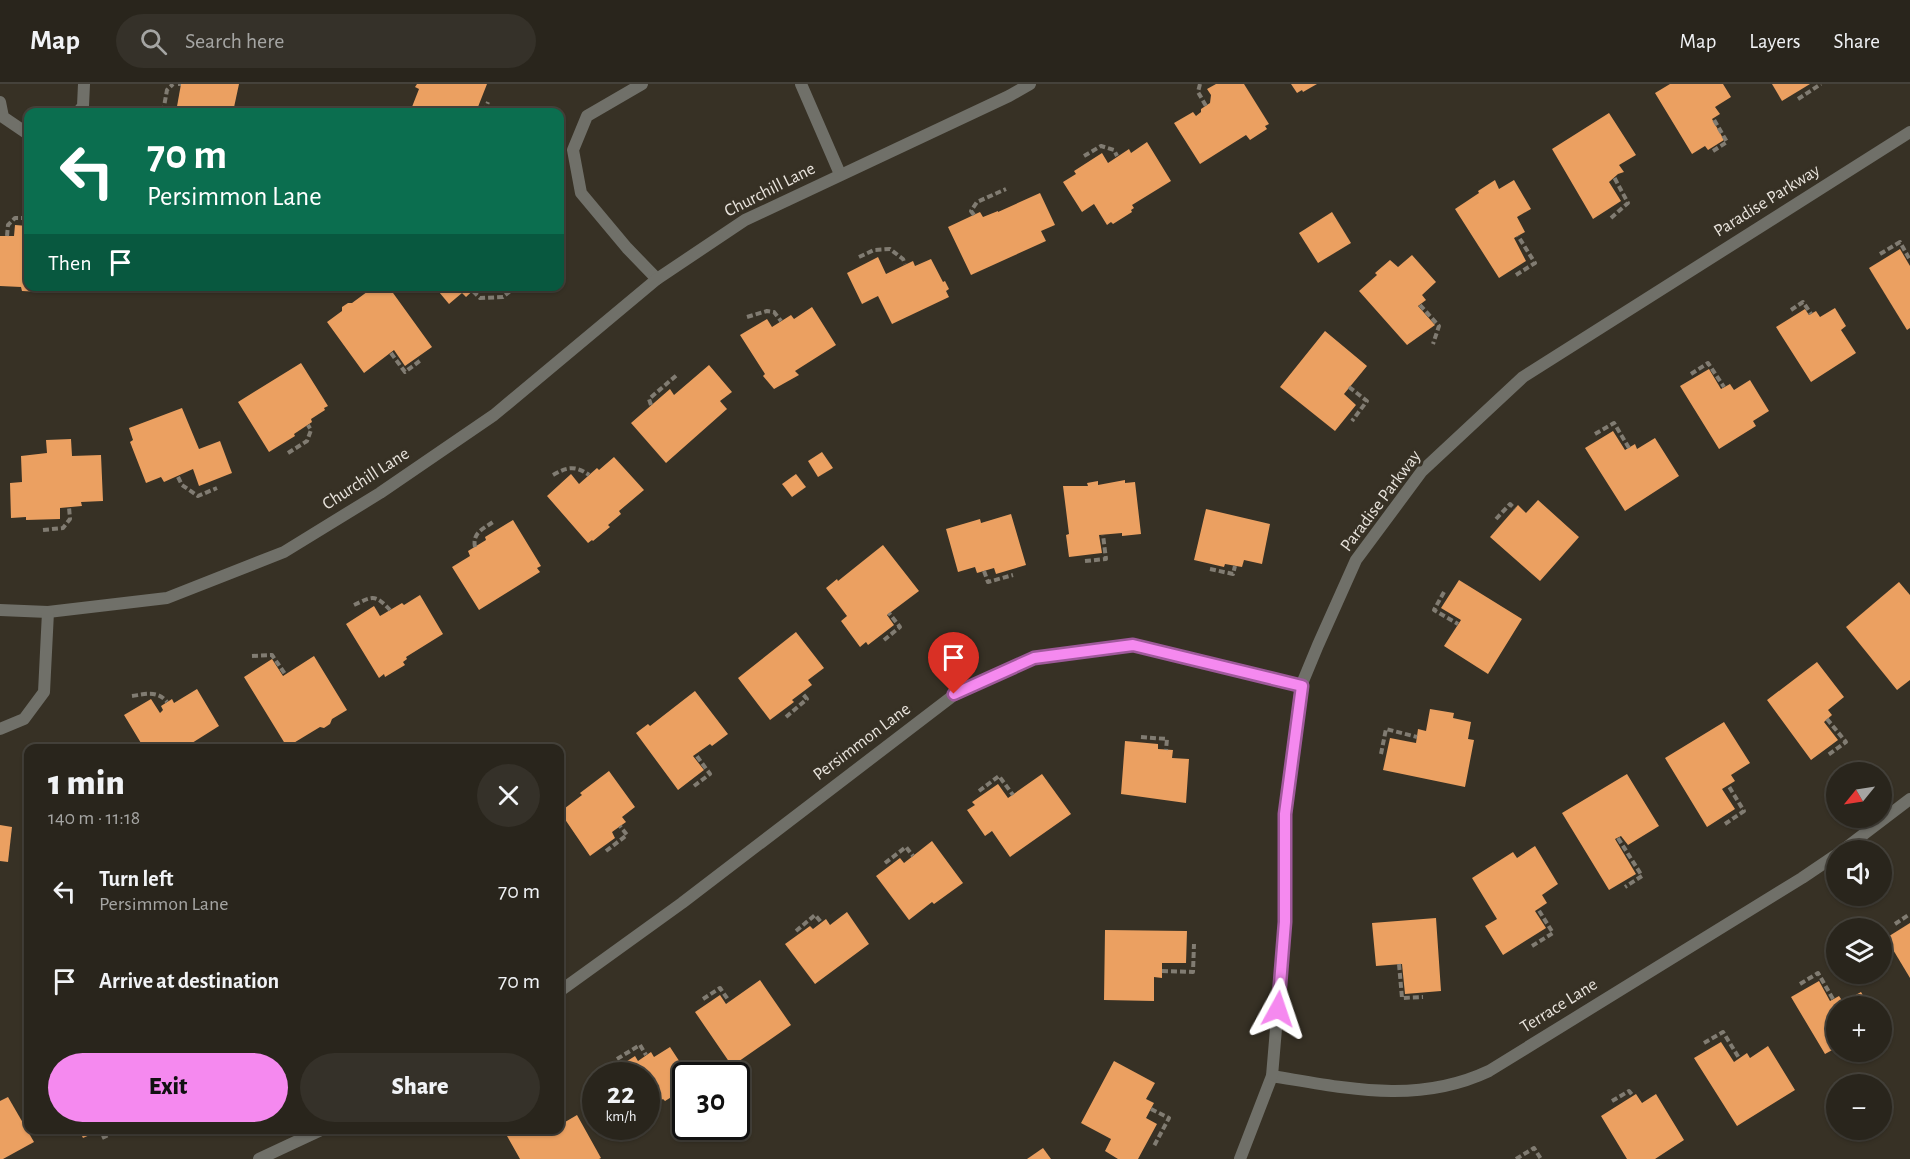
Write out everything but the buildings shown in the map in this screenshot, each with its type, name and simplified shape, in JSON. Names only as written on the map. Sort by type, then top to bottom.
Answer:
[{"type":"street","points":[[81,108],[84,84]]},
{"type":"street","points":[[642,84],[587,116],[573,150],[581,194],[657,279]]},
{"type":"street","name":"Churchill Lane","points":[[801,84],[840,174]]},
{"type":"street","name":"Churchill Lane","points":[[0,610],[48,612],[167,598],[284,552],[380,493],[494,416],[657,279],[745,220],[1030,84]]},
{"type":"street","points":[[0,102],[3,117],[24,131]]},
{"type":"street","name":"Paradise Parkway","points":[[1240,1159],[1272,1076],[1285,922],[1285,814],[1302,686],[1356,560],[1422,471],[1523,377],[1910,132]]},
{"type":"street","points":[[0,729],[24,719],[44,692],[48,612]]},
{"type":"street","name":"Persimmon Lane","points":[[564,988],[682,903],[954,694],[1034,658],[1133,645],[1302,686]]},
{"type":"street","points":[[1856,840],[1910,799]]},
{"type":"street","name":"Terrace Lane","points":[[1272,1076],[1358,1090],[1399,1092],[1422,1091],[1468,1081],[1489,1071],[1826,861]]},
{"type":"street","points":[[259,1159],[312,1134]]},
{"type":"path","points":[[164,108],[167,90],[173,84]]},
{"type":"path","points":[[1200,84],[1198,92],[1206,106]]},
{"type":"path","points":[[1798,99],[1821,84]]},
{"type":"path","points":[[486,108],[488,102]]},
{"type":"path","points":[[1713,118],[1727,142],[1713,150]]},
{"type":"path","points":[[1084,156],[1101,146],[1114,150],[1117,156]]},
{"type":"path","points":[[1611,218],[1628,203],[1614,177]]},
{"type":"path","points":[[974,215],[971,211],[977,202],[1006,189]]},
{"type":"path","points":[[7,236],[8,225],[15,218],[24,218]]},
{"type":"path","points":[[1516,274],[1535,263],[1518,236]]},
{"type":"path","points":[[1881,254],[1899,242],[1910,260]]},
{"type":"path","points":[[859,257],[874,250],[890,249],[903,259],[905,264]]},
{"type":"path","points":[[473,291],[480,298],[503,297],[510,291]]},
{"type":"path","points":[[1791,310],[1803,302],[1811,314]]},
{"type":"path","points":[[1420,305],[1439,327],[1432,344]]},
{"type":"path","points":[[747,316],[767,311],[774,312],[781,321]]},
{"type":"path","points":[[391,353],[405,372],[421,360]]},
{"type":"path","points":[[1691,374],[1708,363],[1724,387]]},
{"type":"path","points":[[651,405],[652,394],[678,374]]},
{"type":"path","points":[[1349,387],[1367,401],[1352,421]]},
{"type":"path","points":[[1595,434],[1614,423],[1629,448]]},
{"type":"path","points":[[288,453],[306,441],[311,430],[308,426]]},
{"type":"path","points":[[554,475],[573,467],[588,475]]},
{"type":"path","points":[[178,477],[182,485],[198,496],[217,488]]},
{"type":"path","points":[[1496,519],[1510,504],[1515,509]]},
{"type":"path","points":[[43,530],[63,528],[70,519],[69,507]]},
{"type":"path","points":[[475,547],[473,540],[477,533],[493,522]]},
{"type":"path","points":[[1085,561],[1106,559],[1103,535]]},
{"type":"path","points":[[1210,569],[1233,574],[1235,566]]},
{"type":"path","points":[[984,571],[988,582],[1013,575]]},
{"type":"path","points":[[1444,592],[1434,610],[1458,624]]},
{"type":"path","points":[[354,605],[370,597],[379,599],[390,610]]},
{"type":"path","points":[[884,640],[900,627],[889,613]]},
{"type":"path","points":[[252,656],[272,655],[285,674]]},
{"type":"path","points":[[132,696],[153,693],[162,695],[167,702]]},
{"type":"path","points":[[786,717],[807,699],[802,693]]},
{"type":"path","points":[[1827,719],[1846,742],[1828,755]]},
{"type":"path","points":[[1381,754],[1386,729],[1417,736]]},
{"type":"path","points":[[1141,737],[1167,739],[1166,750]]},
{"type":"path","points":[[694,786],[710,774],[696,754]]},
{"type":"path","points":[[979,791],[999,776],[1013,795]]},
{"type":"path","points":[[1725,824],[1744,811],[1728,785]]},
{"type":"path","points":[[606,851],[627,835],[620,826]]},
{"type":"path","points":[[1618,838],[1642,876],[1625,887]]},
{"type":"path","points":[[885,863],[906,847],[913,856]]},
{"type":"path","points":[[1532,946],[1553,933],[1538,909]]},
{"type":"path","points":[[1895,924],[1910,914]]},
{"type":"path","points":[[796,931],[815,915],[821,922]]},
{"type":"path","points":[[1162,971],[1193,972],[1194,944]]},
{"type":"path","points":[[1400,964],[1402,998],[1423,997]]},
{"type":"path","points":[[1800,984],[1818,973],[1831,996]]},
{"type":"path","points":[[703,999],[720,988],[729,1001]]},
{"type":"path","points":[[1704,1043],[1723,1032],[1739,1059]]},
{"type":"path","points":[[617,1059],[640,1045],[646,1055]]},
{"type":"path","points":[[1612,1101],[1629,1091],[1633,1096]]},
{"type":"path","points":[[1151,1109],[1168,1118],[1154,1146]]},
{"type":"path","points":[[102,1138],[110,1134]]},
{"type":"path","points":[[1516,1159],[1534,1148],[1541,1159]]},
{"type":"route","points":[[954,694],[1034,658],[1133,645],[1302,686],[1285,814],[1285,922],[1278,1009]]}]
